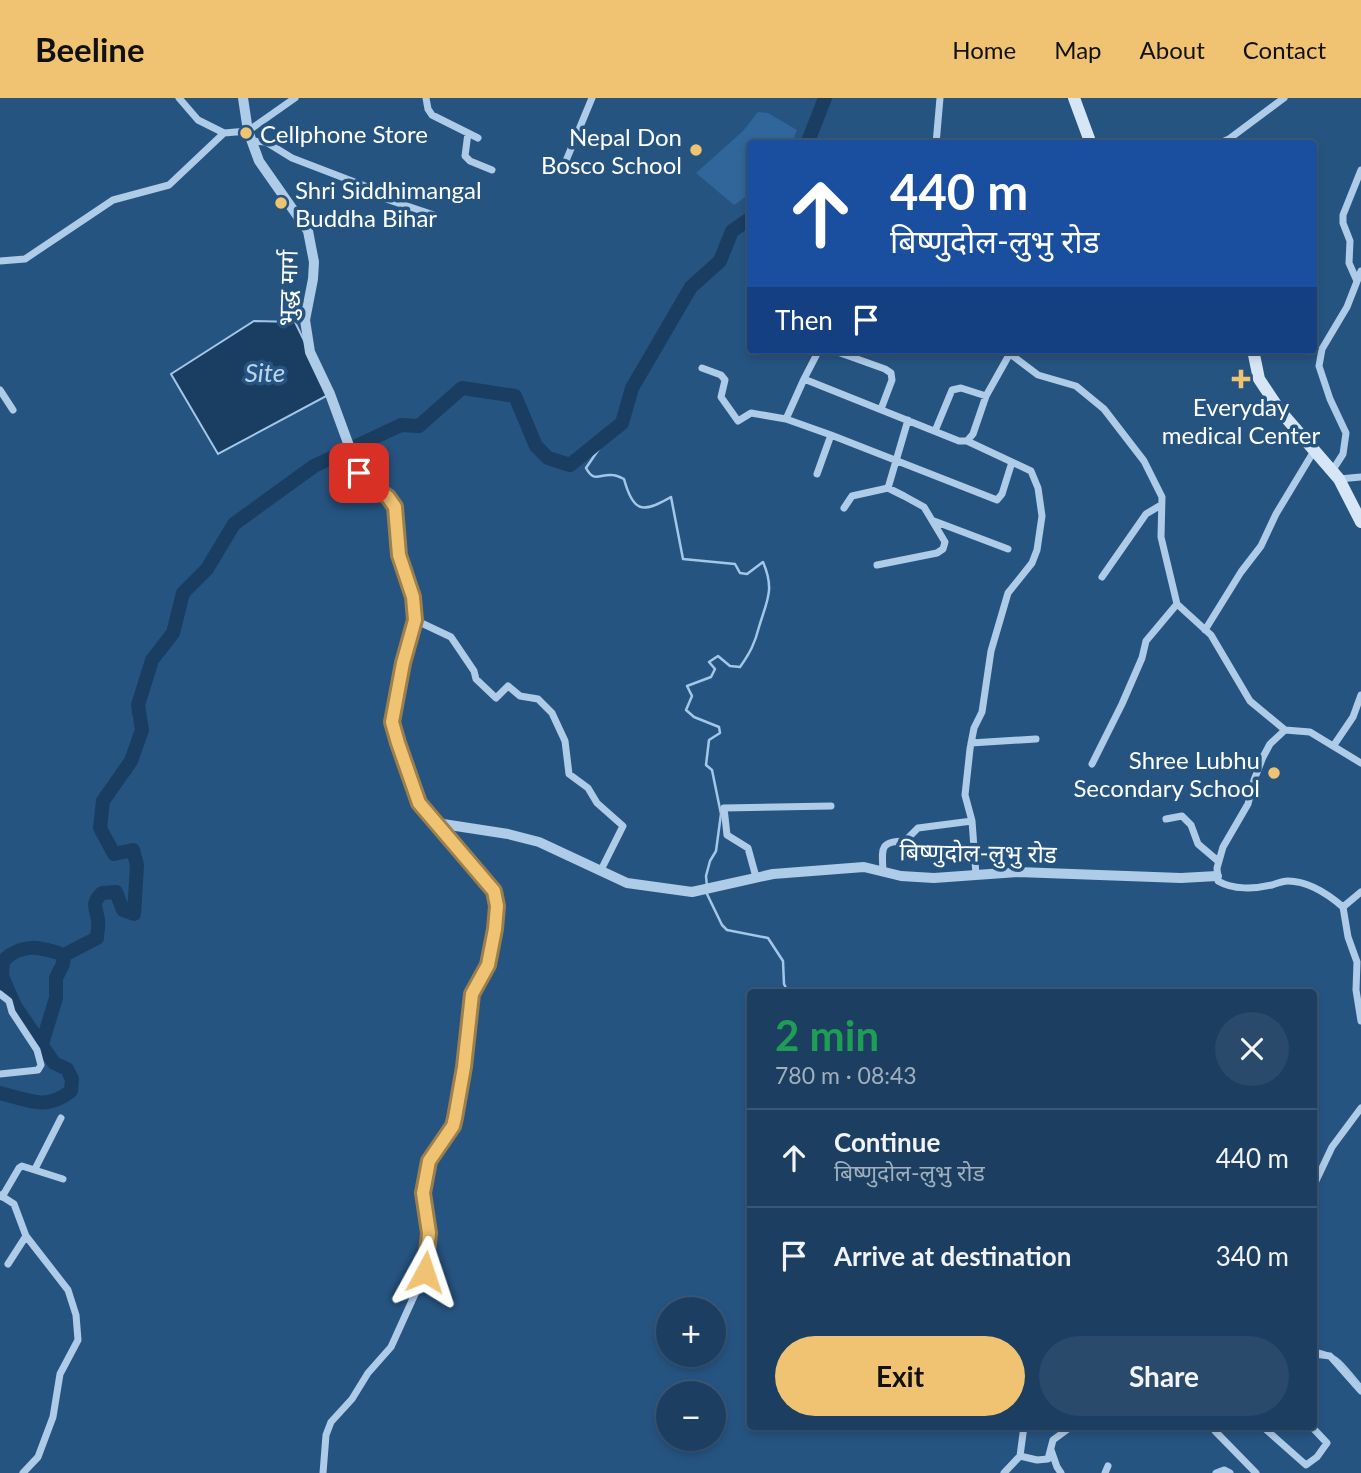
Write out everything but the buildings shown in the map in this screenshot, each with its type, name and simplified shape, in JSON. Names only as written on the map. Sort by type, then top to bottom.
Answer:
[{"type":"main road","points":[[1074,98],[1090,140]]},
{"type":"main road","points":[[1255,354],[1259,379],[1287,420],[1339,479],[1361,522]]},
{"type":"street","points":[[179,98],[198,120],[224,133],[249,136],[266,142],[292,158],[365,186],[380,197],[434,215]]},
{"type":"street","name":"भुद्ध मार्ग","points":[[243,98],[249,136],[259,161],[308,231],[314,262],[305,320],[310,352],[335,407],[358,472],[388,497],[395,507],[396,540],[402,569],[413,597],[415,620]]},
{"type":"street","points":[[249,136],[295,98]]},
{"type":"street","points":[[426,98],[432,115],[478,138]]},
{"type":"street","points":[[563,168],[592,98]]},
{"type":"street","points":[[936,140],[940,98]]},
{"type":"street","points":[[1227,140],[1284,98]]},
{"type":"street","points":[[0,261],[24,259],[113,200],[169,185],[224,133]]},
{"type":"street","points":[[468,133],[465,156],[470,161],[492,170]]},
{"type":"street","points":[[1357,281],[1349,263],[1350,241],[1343,215],[1361,170]]},
{"type":"street","points":[[1361,271],[1347,307],[1322,349],[1319,366],[1330,399],[1346,433],[1343,454],[1334,468],[1339,479],[1361,477]]},
{"type":"street","points":[[786,419],[817,354]]},
{"type":"street","points":[[843,354],[891,373],[892,380],[881,409]]},
{"type":"street","points":[[967,441],[973,435],[986,396],[1006,354]]},
{"type":"street","points":[[1010,354],[1038,375],[1076,386],[1104,409],[1144,460],[1161,497],[1161,537],[1177,604],[1211,635],[1250,701],[1285,730],[1310,732],[1361,763]]},
{"type":"street","points":[[702,368],[721,375],[725,380],[721,397],[738,421],[751,412],[786,419],[997,500],[1003,494],[1012,461]]},
{"type":"street","points":[[804,379],[959,441],[967,441],[1012,461],[1031,471],[1038,488],[1042,516],[1037,550],[1032,563],[1009,593],[992,651],[982,712],[974,728],[971,743],[965,795],[972,821],[976,875]]},
{"type":"street","points":[[935,431],[952,390],[961,388],[986,396]]},
{"type":"street","points":[[0,390],[13,410]]},
{"type":"street","points":[[888,488],[908,420]]},
{"type":"street","points":[[817,474],[831,435]]},
{"type":"street","points":[[1205,630],[1241,572],[1261,546],[1276,514],[1314,451]]},
{"type":"street","points":[[844,508],[852,496],[888,488],[924,507],[945,542],[943,549],[937,553],[877,565]]},
{"type":"street","points":[[1101,577],[1146,514],[1161,505]]},
{"type":"street","points":[[933,521],[1008,549]]},
{"type":"street","points":[[1092,764],[1122,704],[1142,658],[1146,641],[1177,604]]},
{"type":"street","points":[[323,1473],[326,1435],[331,1422],[391,1347],[425,1272],[429,1233],[423,1193],[429,1161],[453,1126],[464,1067],[472,994],[488,965],[495,929],[497,906],[494,891],[419,803],[392,722],[403,663],[415,620],[451,637],[474,671],[475,679],[496,698],[508,686],[520,696],[538,699],[552,713],[565,741],[569,774],[624,826],[601,870]]},
{"type":"street","points":[[1334,745],[1353,717],[1361,695]]},
{"type":"street","points":[[1285,730],[1270,744],[1263,757],[1248,804],[1223,847],[1218,881],[1228,887],[1270,885],[1292,880],[1327,894],[1343,907],[1348,936],[1357,962],[1356,990],[1361,1021]]},
{"type":"street","points":[[971,743],[1036,739]]},
{"type":"street","points":[[756,877],[748,848],[727,835],[724,808],[831,806]]},
{"type":"street","points":[[1166,819],[1182,816],[1188,820],[1198,844],[1219,861]]},
{"type":"street","name":"बिष्णुदोल-लुभु रोड","points":[[432,817],[443,824],[508,834],[539,842],[627,883],[692,892],[773,874],[864,867],[901,876],[934,878],[1018,872],[1181,878],[1217,876]]},
{"type":"street","points":[[883,871],[882,850],[885,844],[905,841],[918,828],[972,821]]},
{"type":"street","points":[[1343,907],[1361,892]]},
{"type":"street","points":[[0,994],[9,1001],[12,1012],[37,1050],[41,1065],[38,1070],[0,1074]]},
{"type":"street","points":[[1317,1179],[1332,1147],[1361,1108]]},
{"type":"street","points":[[35,1169],[61,1118]]},
{"type":"street","points":[[23,1473],[38,1457],[53,1417],[60,1374],[79,1340],[76,1315],[68,1290],[26,1236],[14,1204],[1,1196],[22,1166],[63,1179]]},
{"type":"street","points":[[8,1264],[26,1236]]},
{"type":"street","points":[[1317,1354],[1330,1356],[1361,1391]]},
{"type":"street","points":[[1004,1473],[1020,1456],[1023,1430]]},
{"type":"street","points":[[1020,1456],[1044,1461],[1048,1459],[1050,1446],[1067,1430]]},
{"type":"street","points":[[1215,1430],[1256,1473]]},
{"type":"street","points":[[1267,1430],[1306,1465],[1317,1457],[1328,1443],[1315,1430]]},
{"type":"street","points":[[1050,1446],[1061,1473]]},
{"type":"street","points":[[1216,1473],[1224,1470],[1230,1473]]},
{"type":"shaded area","points":[[758,112],[768,113],[797,130],[793,140],[747,140],[747,196],[734,205],[696,173],[743,131]]},
{"type":"water","name":"Site","points":[[254,321],[295,322],[330,394],[218,454],[171,374]]},
{"type":"waterway","points":[[809,140],[825,98]]},
{"type":"waterway","points":[[0,1093],[28,1101],[45,1102],[53,1101],[71,1091],[72,1079],[67,1069],[54,1063],[15,1006],[2,976],[3,961],[17,951],[32,948],[64,955],[97,938],[95,903],[102,893],[116,892],[123,910],[134,914],[137,865],[133,850],[114,854],[100,828],[103,801],[131,761],[142,730],[138,705],[152,660],[173,633],[183,593],[207,569],[234,524],[314,466],[401,425],[419,426],[462,388],[515,396],[536,446],[548,458],[570,465],[622,423],[632,388],[691,287],[720,261],[732,231],[747,221]]},
{"type":"waterway","points":[[607,437],[586,468],[589,473],[594,477],[612,475],[624,479],[631,498],[640,507],[653,506],[671,497],[683,559],[735,564],[740,573],[747,574],[763,562],[769,580],[767,602],[756,638],[740,667],[730,666],[718,656],[709,662],[715,669],[711,677],[687,686],[692,696],[686,710],[694,717],[719,727],[720,733],[709,740],[706,765],[712,770],[721,814],[716,851],[706,876],[707,887]]},
{"type":"waterway","points":[[707,894],[727,930],[768,938],[783,961],[786,989]]},
{"type":"waterway","points":[[41,1047],[56,998],[56,978],[64,955]]},
{"type":"waterway","points":[[1317,1351],[1336,1358],[1361,1385]]},
{"type":"place","name":"Cellphone Store","points":[[246,133]]},
{"type":"place","name":"Nepal Don Bosco School","points":[[696,150]]},
{"type":"place","name":"Shri Siddhimangal Buddha Bihar","points":[[281,203]]},
{"type":"place","name":"Everyday medical Center","points":[[1241,379]]},
{"type":"place","name":"Shree Lubhu Secondary School","points":[[1274,773]]},
{"type":"route","points":[[359,473],[388,497],[395,507],[399,555],[413,597],[415,620],[403,663],[392,722],[398,743],[419,803],[488,883],[494,891],[497,906],[488,965],[472,994],[464,1067],[453,1126],[429,1161],[423,1193],[429,1233],[425,1272]]}]
